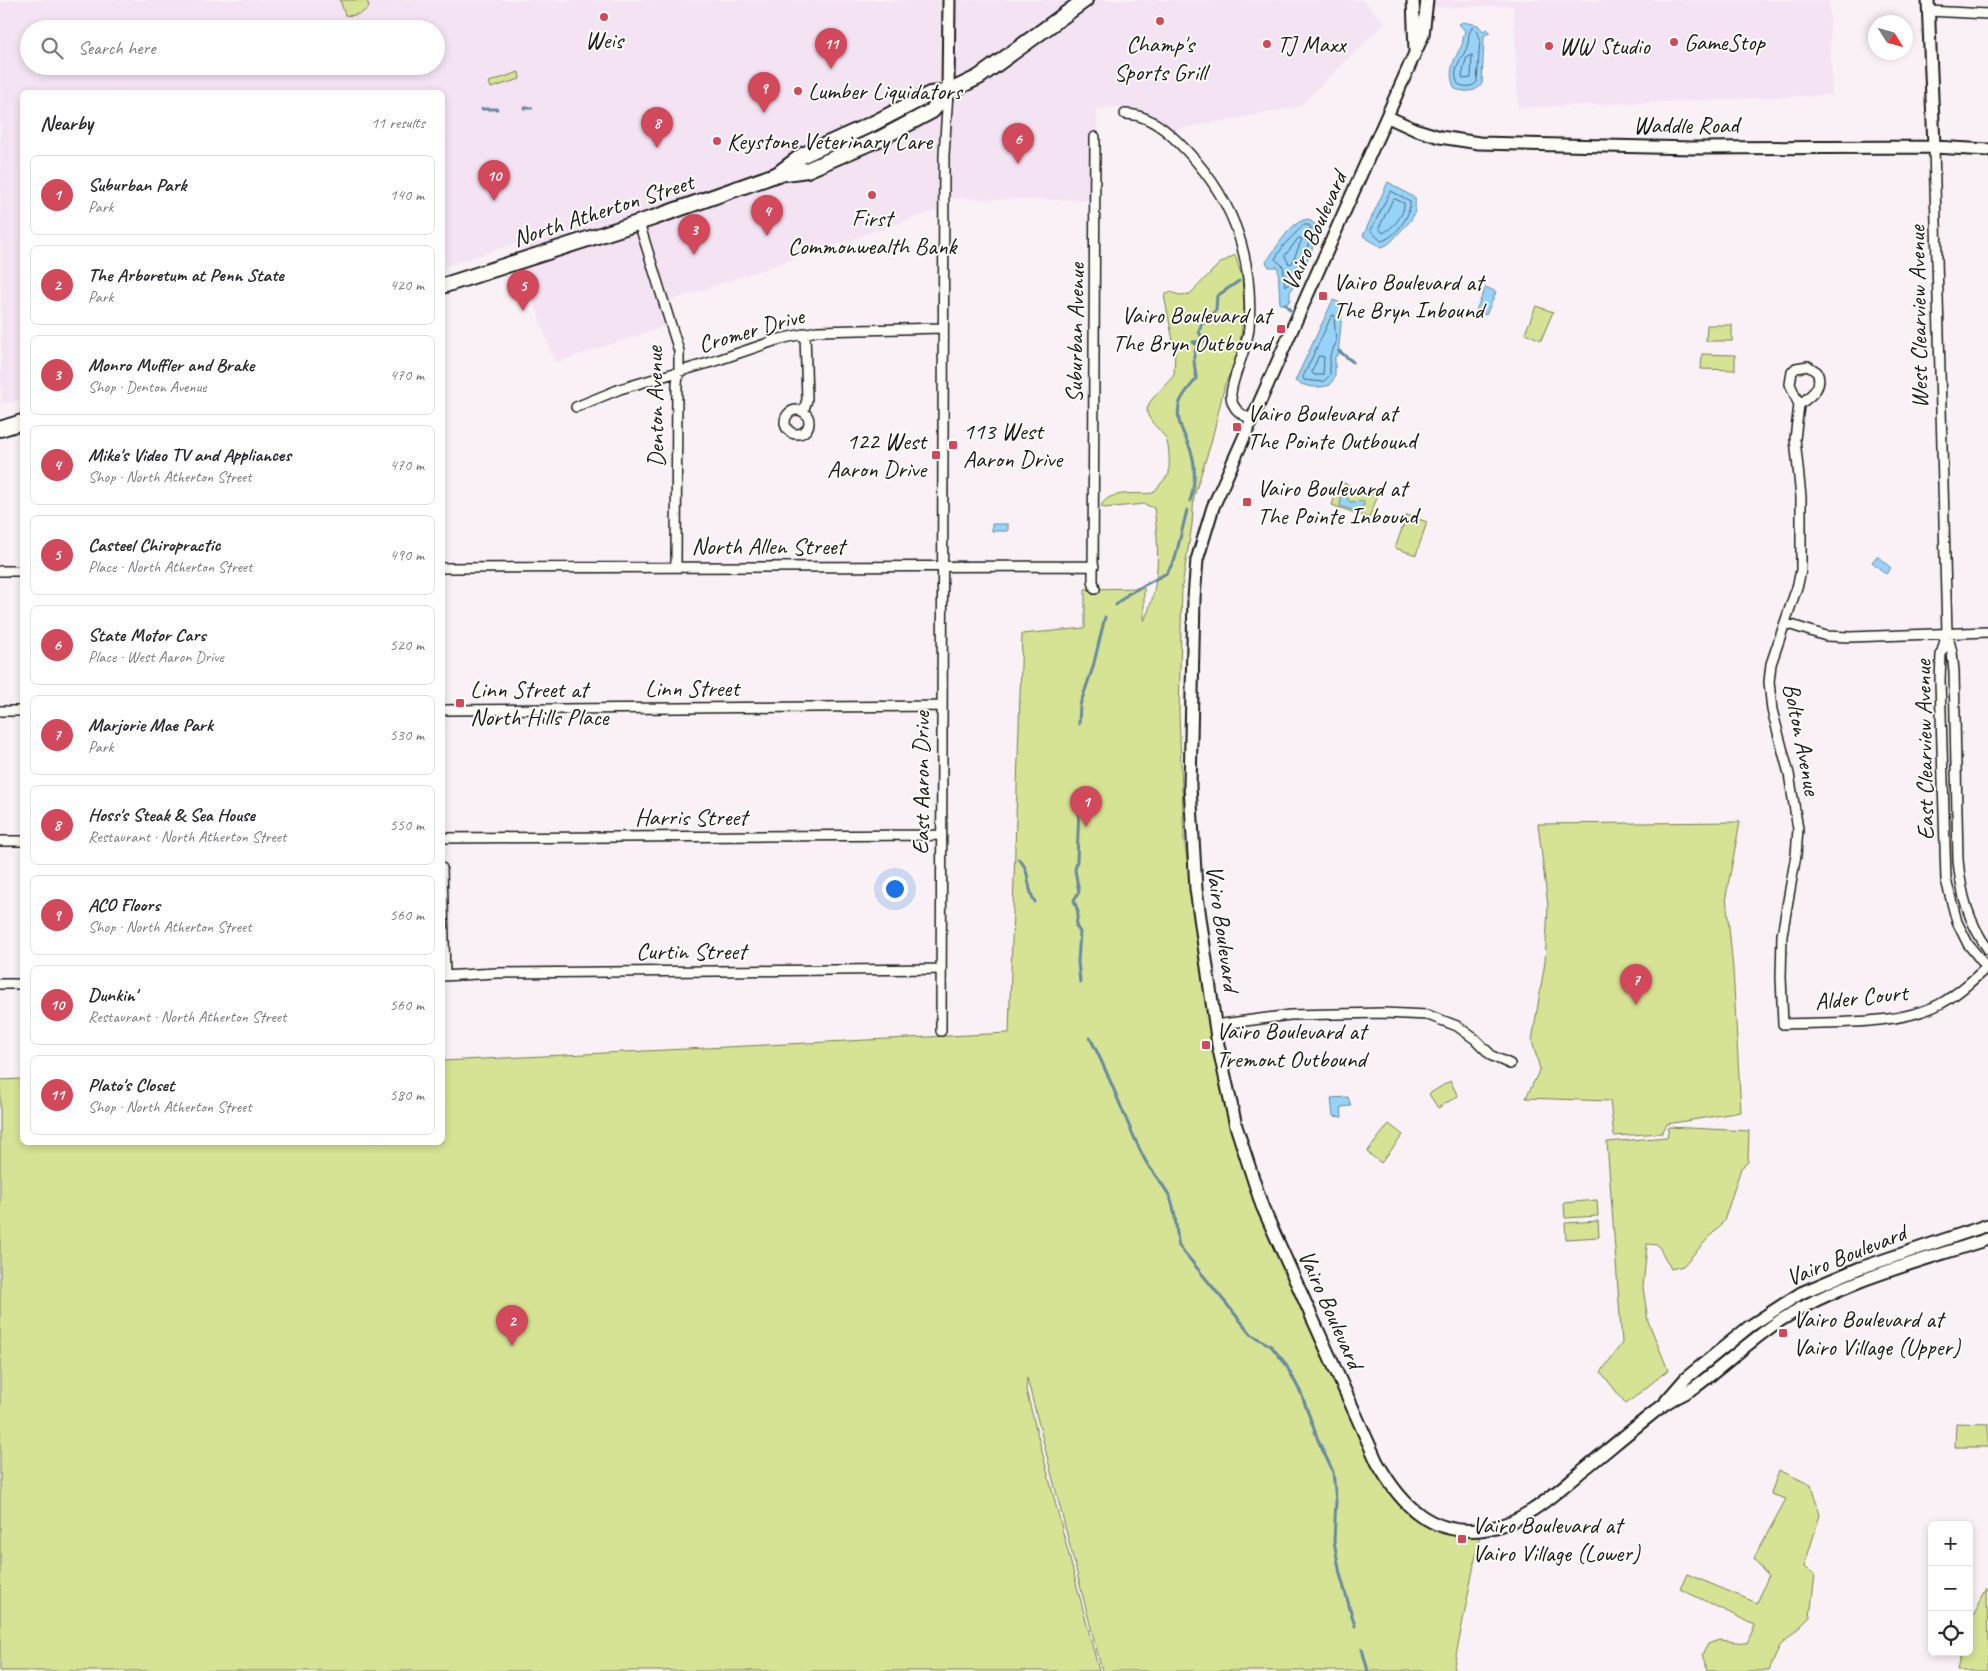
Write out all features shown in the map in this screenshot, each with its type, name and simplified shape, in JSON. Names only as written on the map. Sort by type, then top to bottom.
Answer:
[{"type":"main road","name":"North Atherton Street","points":[[445,285],[639,223],[778,174],[807,170],[881,138],[932,111],[948,92],[979,77],[1085,0]]},
{"type":"main road","points":[[0,429],[20,423]]},
{"type":"street","points":[[948,92],[949,0]]},
{"type":"street","name":"Vairo Boulevard","points":[[1413,0],[1415,56]]},
{"type":"street","name":"Vairo Boulevard","points":[[1427,0],[1425,28],[1415,56],[1213,507],[1203,534],[1197,560],[1194,598],[1191,832],[1196,889],[1215,1025],[1236,1126],[1262,1206],[1377,1462],[1392,1488],[1406,1505],[1419,1515],[1438,1524],[1457,1528],[1487,1529],[1511,1522],[1542,1504],[1664,1404],[1686,1378],[1750,1326],[1801,1293],[1860,1268],[1988,1225]]},
{"type":"street","points":[[1928,6],[1988,14]]},
{"type":"street","name":"West Clearview Avenue","points":[[1928,6],[1934,147],[1947,633]]},
{"type":"street","name":"East Aaron Drive","points":[[941,1031],[940,835],[944,156],[948,92]]},
{"type":"street","points":[[1125,114],[1135,114],[1152,121],[1167,131],[1191,154],[1218,190],[1239,232],[1248,268],[1251,290],[1249,329],[1245,352],[1231,391],[1231,397],[1235,409],[1253,420]]},
{"type":"street","name":"Waddle Road","points":[[1388,117],[1414,129],[1440,137],[1479,143],[1694,148],[1934,147],[1988,150]]},
{"type":"street","name":"Suburban Avenue","points":[[1095,137],[1095,589]]},
{"type":"street","name":"Denton Avenue","points":[[639,223],[674,332],[678,351],[676,566]]},
{"type":"street","name":"Cromer Drive","points":[[576,406],[620,388],[780,338],[806,333],[851,330],[943,328]]},
{"type":"street","points":[[803,412],[807,400],[806,333]]},
{"type":"street","name":"Bolton Avenue","points":[[1784,1024],[1781,977],[1782,936],[1795,861],[1798,829],[1789,774],[1772,710],[1769,682],[1771,664],[1801,570],[1801,497],[1795,439],[1799,405]]},
{"type":"street","name":"North Allen Street","points":[[445,568],[1094,566]]},
{"type":"street","points":[[0,571],[20,570]]},
{"type":"street","points":[[1785,623],[1826,636],[1850,637],[1988,632]]},
{"type":"street","name":"East Clearview Avenue","points":[[1947,633],[1954,671],[1960,883],[1967,910],[1988,949]]},
{"type":"street","name":"East Clearview Avenue","points":[[1947,633],[1941,655],[1940,680],[1946,880],[1957,922],[1968,944],[1987,968]]},
{"type":"street","name":"Linn Street","points":[[445,710],[941,706]]},
{"type":"street","points":[[0,711],[20,711]]},
{"type":"street","name":"Harris Street","points":[[445,838],[940,835]]},
{"type":"street","points":[[0,841],[20,840]]},
{"type":"street","name":"Alder Court","points":[[1784,1024],[1880,1019],[1912,1014],[1930,1009],[1950,998],[1987,968]]},
{"type":"street","name":"Curtin Street","points":[[445,976],[940,969]]},
{"type":"street","points":[[0,984],[20,984]]},
{"type":"street","points":[[1215,1025],[1290,1015],[1382,1013],[1428,1015],[1457,1026],[1492,1056],[1510,1064]]},
{"type":"street","name":"Vairo Boulevard","points":[[1664,1404],[1695,1387],[1750,1342],[1782,1319],[1816,1300],[1865,1280],[1988,1239]]},
{"type":"shaded area","points":[[13,0],[1363,0],[1385,23],[1299,107],[1167,131],[1120,107],[1097,109],[1096,200],[945,199],[944,208],[667,302],[672,324],[555,363],[514,244],[445,266],[445,90],[20,90],[20,400],[1,403],[0,2]]},
{"type":"shaded area","points":[[1407,0],[1829,0],[1832,95],[1518,108],[1513,6],[1408,8]]},
{"type":"green space","points":[[340,0],[367,0],[369,7],[358,14],[345,15]]},
{"type":"green space","points":[[519,72],[520,79],[491,88],[489,82]]},
{"type":"green space","points":[[1235,255],[1242,277],[1244,306],[1237,359],[1225,384],[1211,443],[1194,496],[1192,525],[1182,586],[1179,713],[1184,840],[1188,865],[1195,863],[1215,1018],[1245,1157],[1395,1492],[1438,1525],[1481,1529],[1453,1671],[1102,1671],[1027,1378],[1026,1390],[1099,1671],[0,1671],[0,1080],[20,1079],[20,1145],[445,1145],[445,1061],[1009,1033],[1022,634],[1085,628],[1085,589],[1144,588],[1144,621],[1150,607],[1156,579],[1158,551],[1154,508],[1144,504],[1104,508],[1101,506],[1110,497],[1117,495],[1153,493],[1169,474],[1167,442],[1150,419],[1147,408],[1174,375],[1175,351],[1164,295],[1171,292],[1179,295],[1190,294],[1219,264]]},
{"type":"green space","points":[[1536,306],[1553,312],[1541,340],[1525,333]]},
{"type":"green space","points":[[1707,325],[1732,325],[1732,341],[1706,341]]},
{"type":"green space","points":[[1702,354],[1735,355],[1735,370],[1701,369]]},
{"type":"green space","points":[[1340,481],[1359,491],[1362,489],[1375,493],[1377,498],[1369,518],[1332,505]]},
{"type":"green space","points":[[1407,515],[1427,522],[1416,555],[1395,548]]},
{"type":"green space","points":[[1740,822],[1726,896],[1733,969],[1741,1112],[1667,1124],[1662,1133],[1614,1136],[1610,1101],[1526,1098],[1540,1069],[1532,1041],[1545,962],[1548,906],[1538,824]]},
{"type":"green space","points":[[1450,1081],[1458,1096],[1438,1108],[1429,1094]]},
{"type":"green space","points":[[1389,1124],[1403,1135],[1381,1163],[1367,1152]]},
{"type":"green space","points":[[1669,1127],[1749,1131],[1748,1162],[1741,1168],[1724,1221],[1683,1266],[1671,1269],[1658,1245],[1647,1244],[1643,1287],[1648,1321],[1668,1370],[1626,1404],[1601,1372],[1622,1343],[1607,1142],[1667,1137]]},
{"type":"green space","points":[[1597,1200],[1598,1216],[1565,1218],[1564,1203]]},
{"type":"green space","points":[[1598,1221],[1599,1237],[1566,1239],[1565,1223]]},
{"type":"green space","points":[[1956,1423],[1988,1424],[1988,1447],[1955,1447]]},
{"type":"green space","points":[[1779,1470],[1811,1485],[1820,1515],[1804,1567],[1815,1574],[1810,1617],[1780,1646],[1769,1671],[1708,1671],[1702,1655],[1708,1644],[1719,1640],[1747,1643],[1755,1625],[1680,1589],[1687,1574],[1757,1603],[1768,1577],[1754,1558],[1786,1499],[1771,1494]]},
{"type":"green space","points":[[1987,1589],[1988,1671],[1957,1671],[1960,1656],[1973,1656],[1973,1615]]},
{"type":"water","points":[[1463,22],[1478,25],[1483,31],[1487,29],[1490,32],[1484,36],[1482,84],[1470,91],[1455,89],[1451,78],[1453,62],[1462,43],[1465,31],[1459,24]]},
{"type":"water","points":[[1388,182],[1415,198],[1415,211],[1411,220],[1392,241],[1381,247],[1363,236]]},
{"type":"water","points":[[1308,219],[1316,225],[1314,242],[1308,260],[1290,292],[1290,300],[1287,304],[1280,304],[1278,267],[1269,267],[1266,262],[1290,230],[1301,221]]},
{"type":"water","points":[[1486,287],[1496,292],[1486,315],[1476,310]]},
{"type":"water","points":[[1333,300],[1343,304],[1338,355],[1335,356],[1335,376],[1330,385],[1312,387],[1303,385],[1295,381]]},
{"type":"water","points":[[1342,490],[1350,502],[1363,501],[1364,505],[1358,512],[1340,506]]},
{"type":"water","points":[[992,524],[1008,524],[1008,531],[992,531]]},
{"type":"water","points":[[1877,556],[1891,568],[1886,574],[1872,562]]},
{"type":"water","points":[[1348,1097],[1351,1106],[1341,1107],[1342,1117],[1333,1116],[1331,1098]]},
{"type":"waterway","points":[[524,108],[532,108]]},
{"type":"waterway","points":[[482,109],[497,109]]},
{"type":"waterway","points":[[1190,501],[1194,483],[1194,463],[1178,415],[1181,399],[1196,379],[1194,354],[1198,346],[1193,342],[1204,341],[1199,332],[1201,325],[1216,310],[1217,296],[1239,281]]},
{"type":"waterway","points":[[1285,304],[1290,310]]},
{"type":"waterway","points":[[1339,351],[1353,362]]},
{"type":"waterway","points":[[1116,605],[1128,594],[1167,573],[1175,559],[1187,510]]},
{"type":"waterway","points":[[1079,724],[1080,705],[1093,667],[1105,617]]},
{"type":"waterway","points":[[1079,807],[1075,870],[1079,892],[1074,900],[1078,912],[1076,926],[1080,932],[1078,962],[1080,982]]},
{"type":"waterway","points":[[1018,859],[1027,873],[1030,891],[1035,902]]},
{"type":"waterway","points":[[1090,1038],[1144,1158],[1170,1197],[1174,1209],[1179,1246],[1252,1335],[1271,1346],[1285,1363],[1301,1393],[1318,1440],[1333,1472],[1336,1500],[1334,1541],[1340,1574],[1355,1626]]},
{"type":"waterway","points":[[1362,1649],[1368,1671]]},
{"type":"place","name":"Weis","points":[[604,17]]},
{"type":"place","name":"Champ's Sports Grill","points":[[1160,21]]},
{"type":"place","name":"GameStop","points":[[1674,42]]},
{"type":"place","name":"TJ Maxx","points":[[1267,44]]},
{"type":"place","name":"WW Studio","points":[[1549,46]]},
{"type":"place","name":"Plato's Closet","points":[[831,69]]},
{"type":"place","name":"Lumber Liquidators","points":[[798,91]]},
{"type":"place","name":"ACO Floors","points":[[764,113]]},
{"type":"place","name":"Keystone Veterinary Care","points":[[717,141]]},
{"type":"place","name":"Hoss's Steak & Sea House","points":[[657,148]]},
{"type":"place","name":"State Motor Cars","points":[[1018,164]]},
{"type":"place","name":"First Commonwealth Bank","points":[[872,195]]},
{"type":"place","name":"Dunkin'","points":[[494,201]]},
{"type":"place","name":"Mike's Video TV and Appliances","points":[[767,236]]},
{"type":"place","name":"Monro Muffler and Brake","points":[[694,255]]},
{"type":"place","name":"Vairo Boulevard at The Bryn Inbound","points":[[1323,296]]},
{"type":"place","name":"Casteel Chiropractic","points":[[523,311]]},
{"type":"place","name":"Vairo Boulevard at The Bryn Outbound","points":[[1281,329]]},
{"type":"place","name":"Vairo Boulevard at The Pointe Outbound","points":[[1237,427]]},
{"type":"place","name":"113 West Aaron Drive","points":[[953,445]]},
{"type":"place","name":"122 West Aaron Drive","points":[[936,455]]},
{"type":"place","name":"Vairo Boulevard at The Pointe Inbound","points":[[1247,502]]},
{"type":"place","name":"Linn Street at North Hills Place","points":[[460,703]]},
{"type":"place","name":"Suburban Park","points":[[1086,827]]},
{"type":"place","name":"Marjorie Mae Park","points":[[1636,1005]]},
{"type":"place","name":"Vairo Boulevard at Tremont Outbound","points":[[1206,1045]]},
{"type":"place","name":"Vairo Boulevard at Vairo Village (Upper)","points":[[1783,1333]]},
{"type":"place","name":"The Arboretum at Penn State","points":[[512,1346]]},
{"type":"place","name":"Vairo Boulevard at Vairo Village (Lower)","points":[[1462,1539]]}]
